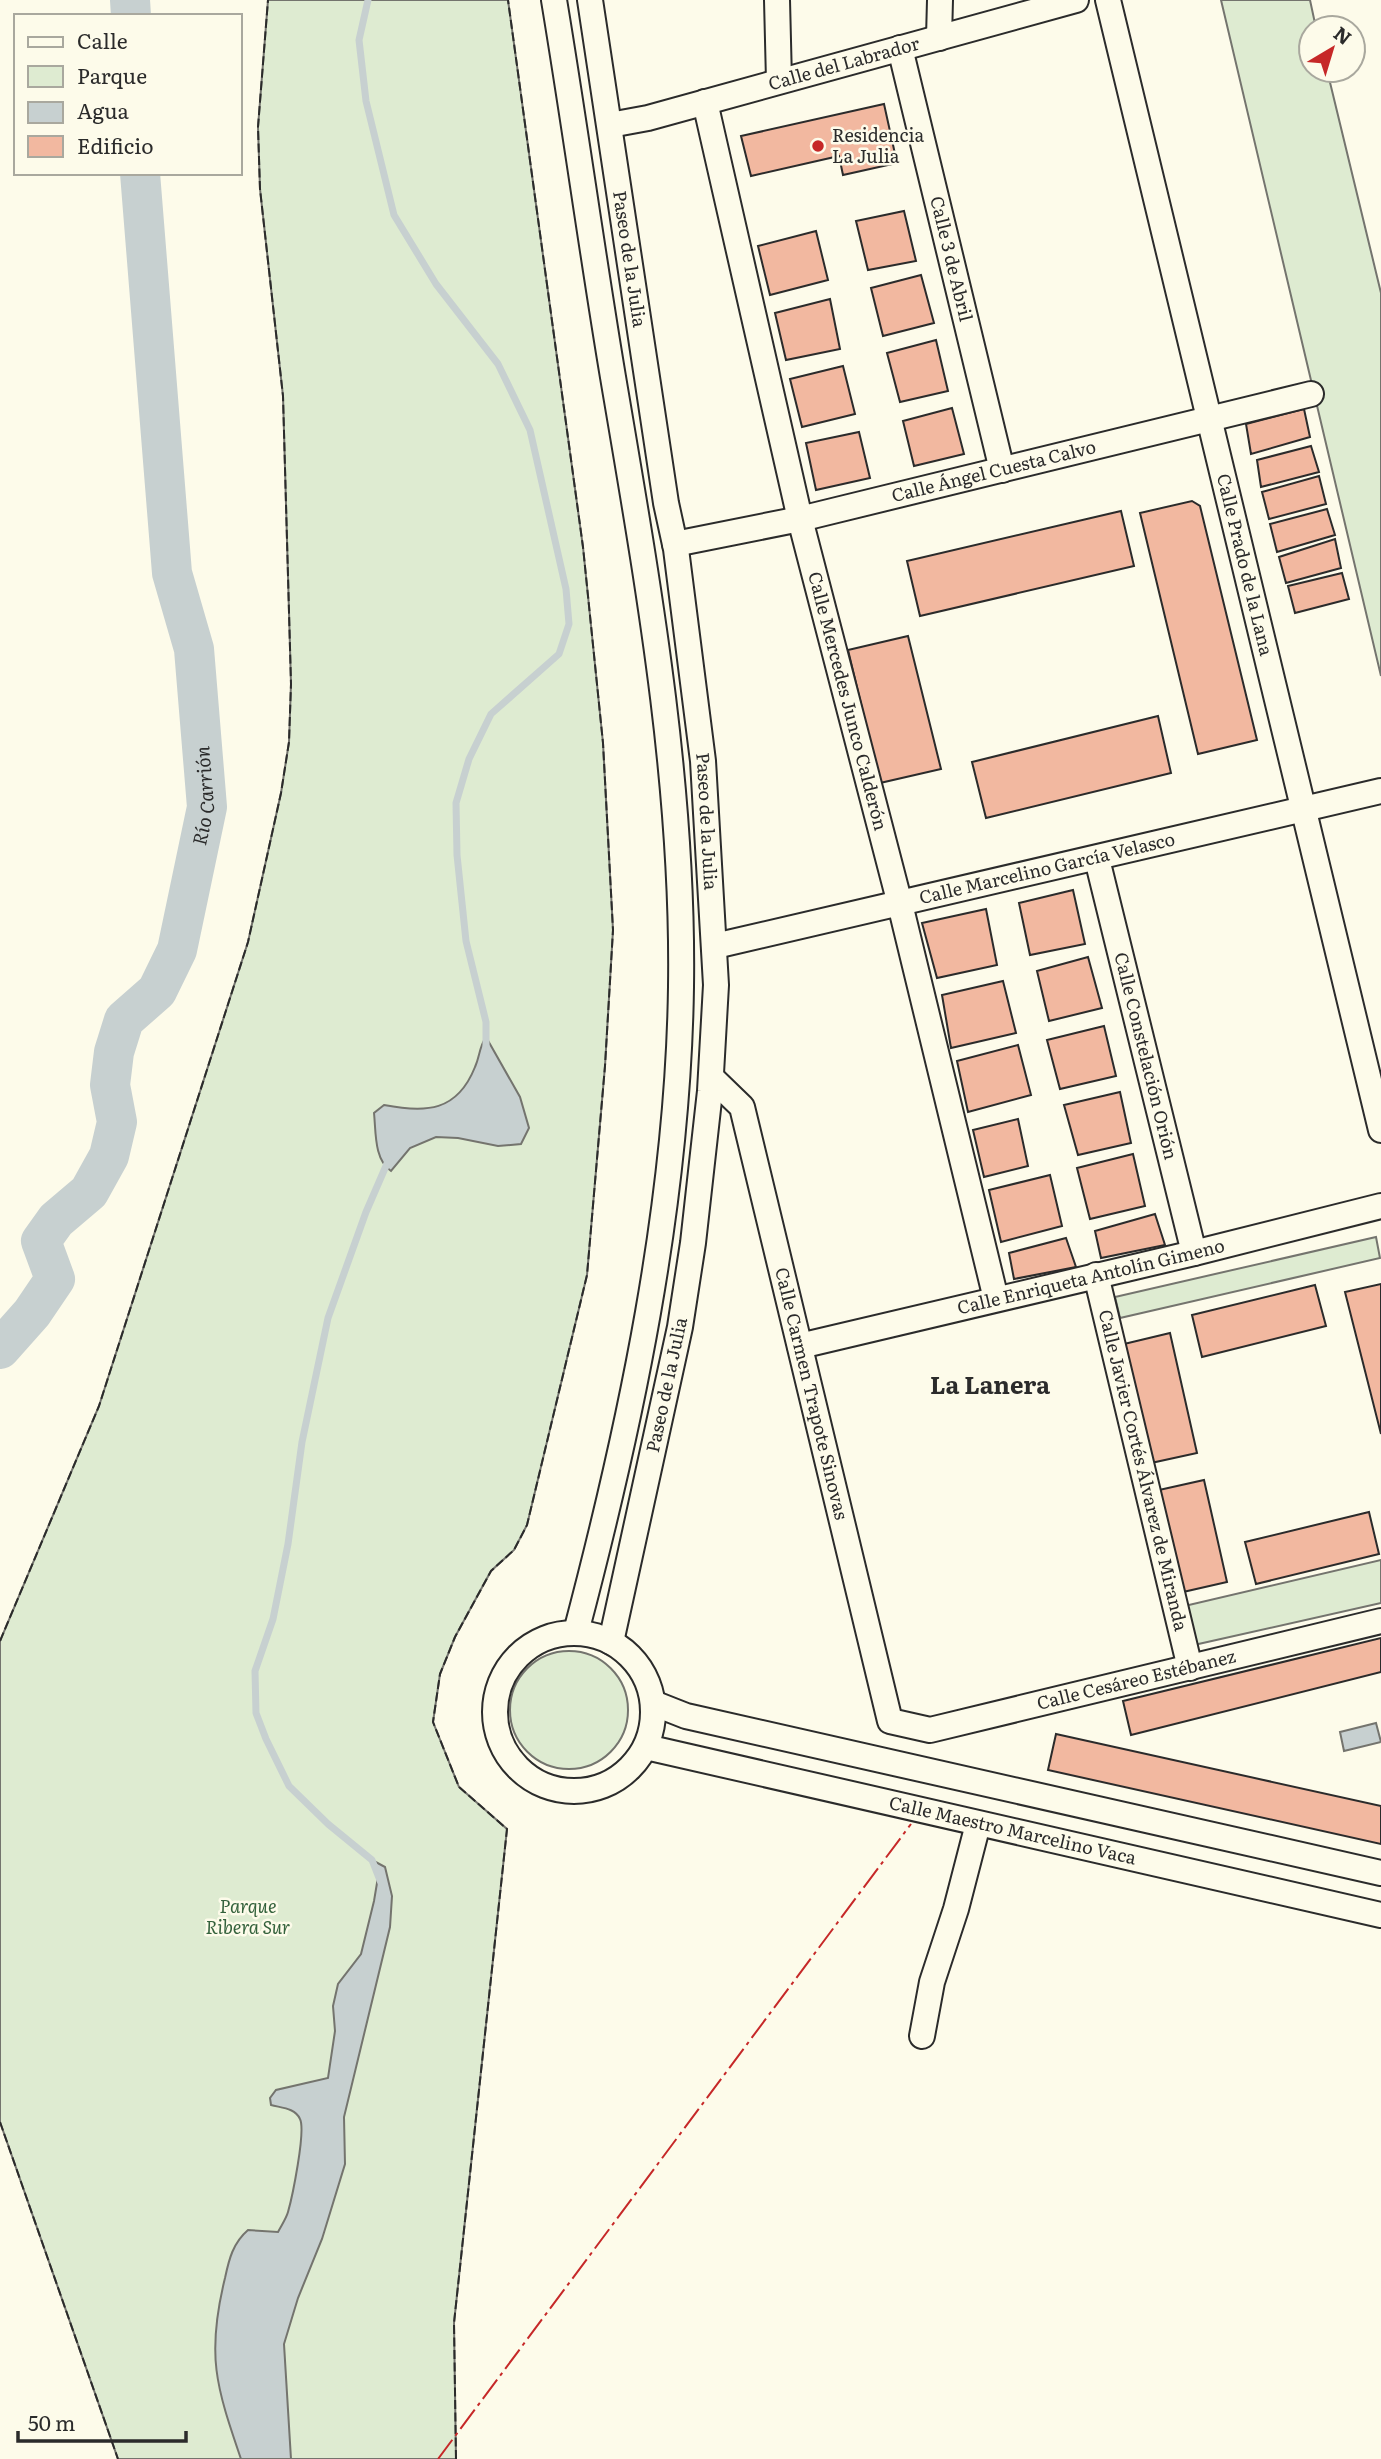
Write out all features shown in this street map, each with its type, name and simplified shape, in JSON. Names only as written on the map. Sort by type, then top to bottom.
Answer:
[{"type":"street","name":"Paseo de la Julia","points":[[554,0],[655,628],[680,888],[681,986],[670,1160],[654,1271],[622,1444],[576,1632]]},
{"type":"street","name":"Paseo de la Julia","points":[[590,0],[647,383],[675,544],[703,761],[716,985],[711,1077],[693,1243],[680,1327],[611,1642]]},
{"type":"street","points":[[777,0],[779,81]]},
{"type":"street","points":[[939,38],[940,0]]},
{"type":"street","name":"Calle del Labrador","points":[[610,125],[648,118],[1076,0]]},
{"type":"street","name":"Calle Prado de la Lana","points":[[1108,0],[1381,1130]]},
{"type":"street","name":"Calle 3 de Abril","points":[[900,48],[1002,470]]},
{"type":"street","name":"Calle Mercedes Junco Calderón","points":[[705,102],[800,519],[900,904],[996,1299]]},
{"type":"street","name":"Calle Ángel Cuesta Calvo","points":[[675,544],[800,519],[1311,394]]},
{"type":"street","name":"Calle Marcelino García Velasco","points":[[715,946],[1381,791]]},
{"type":"street","name":"Calle Constelación Orión","points":[[1097,859],[1194,1253]]},
{"type":"street","name":"Calle Carmen Trapote Sinovas","points":[[711,1077],[742,1107],[890,1721]]},
{"type":"street","name":"Calle Enriqueta Antolín Gimeno","points":[[800,1346],[1381,1206]]},
{"type":"street","name":"Calle Javier Cortés Álvarez de Miranda","points":[[1096,1275],[1190,1668]]},
{"type":"street","name":"Calle Cesáreo Estébanez","points":[[890,1721],[930,1730],[1381,1621]]},
{"type":"street","points":[[576,1632],[600,1636],[611,1642],[634,1659],[649,1686],[653,1703],[652,1728],[646,1747],[639,1759],[622,1776],[601,1787],[579,1792],[557,1790],[536,1783],[517,1768],[501,1745],[494,1719],[497,1691],[515,1658],[537,1641],[560,1633],[576,1632]]},
{"type":"street","points":[[653,1703],[686,1716],[1381,1873]]},
{"type":"street","name":"Calle Maestro Marcelino Vaca","points":[[646,1747],[1381,1915]]},
{"type":"street","points":[[922,2036],[932,1982],[956,1909],[978,1824]]},
{"type":"green space","name":"Parque Ribera Sur","points":[[268,0],[508,0],[583,547],[603,743],[613,930],[605,1066],[587,1275],[527,1525],[514,1550],[491,1571],[455,1637],[440,1674],[433,1722],[459,1787],[507,1829],[454,2323],[456,2459],[118,2459],[0,2122],[0,1641],[99,1406],[248,942],[281,793],[289,742],[291,684],[283,396],[260,189],[258,127]]},
{"type":"green space","points":[[1221,0],[1310,0],[1313,14],[1297,14],[1297,84],[1330,84],[1381,293],[1381,676]]},
{"type":"green space","points":[[1376,1237],[1380,1258],[1120,1318],[1115,1297]]},
{"type":"green space","points":[[1381,1560],[1381,1603],[1185,1647],[1176,1608]]},
{"type":"green space","points":[[569,1651],[592,1655],[611,1668],[624,1687],[628,1710],[624,1733],[611,1752],[592,1765],[569,1769],[546,1765],[527,1752],[514,1733],[510,1710],[514,1687],[527,1668],[546,1655]]},
{"type":"water","points":[[486,1037],[520,1097],[529,1128],[521,1144],[498,1146],[458,1138],[436,1137],[410,1148],[391,1171],[381,1160],[374,1113],[384,1105],[413,1109],[439,1106],[449,1101],[468,1082]]},
{"type":"water","points":[[1376,1723],[1381,1742],[1344,1751],[1340,1732]]},
{"type":"water","points":[[372,1860],[385,1867],[392,1896],[390,1927],[344,2117],[345,2164],[322,2239],[298,2298],[284,2344],[291,2459],[241,2459],[225,2411],[216,2370],[219,2305],[230,2258],[243,2235],[248,2230],[278,2232],[287,2215],[298,2165],[300,2119],[288,2109],[271,2105],[270,2098],[276,2090],[328,2078],[335,2031],[333,2006],[338,1984],[361,1954],[374,1901],[378,1877]]},
{"type":"building","name":"Residencia La Julia","points":[[884,104],[897,163],[843,175],[839,156],[751,176],[741,136]]},
{"type":"building","points":[[904,211],[916,261],[868,270],[856,221]]},
{"type":"building","points":[[816,231],[828,280],[770,295],[758,246]]},
{"type":"building","points":[[921,275],[934,323],[883,336],[871,288]]},
{"type":"building","points":[[830,299],[840,349],[786,360],[775,313]]},
{"type":"building","points":[[936,340],[948,391],[900,402],[887,353]]},
{"type":"building","points":[[843,366],[855,414],[802,427],[790,379]]},
{"type":"building","points":[[952,408],[964,454],[914,466],[903,421]]},
{"type":"building","points":[[1304,409],[1310,437],[1251,454],[1246,424]]},
{"type":"building","points":[[859,432],[870,478],[816,490],[806,443]]},
{"type":"building","points":[[1311,446],[1319,472],[1261,487],[1257,460]]},
{"type":"building","points":[[1319,476],[1326,504],[1269,519],[1262,492]]},
{"type":"building","points":[[1192,501],[1200,506],[1257,740],[1198,754],[1140,513]]},
{"type":"building","points":[[1327,509],[1335,535],[1277,552],[1270,524]]},
{"type":"building","points":[[1121,511],[1134,566],[920,616],[907,561]]},
{"type":"building","points":[[1335,539],[1341,568],[1286,583],[1279,557]]},
{"type":"building","points":[[1342,573],[1349,599],[1295,613],[1288,586]]},
{"type":"building","points":[[908,636],[941,769],[880,783],[848,650]]},
{"type":"building","points":[[1158,716],[1171,773],[986,818],[972,762]]},
{"type":"building","points":[[1073,890],[1085,944],[1030,955],[1019,903]]},
{"type":"building","points":[[986,909],[997,965],[937,978],[922,923]]},
{"type":"building","points":[[1088,957],[1102,1008],[1049,1021],[1037,971]]},
{"type":"building","points":[[1003,981],[1016,1033],[951,1048],[942,995]]},
{"type":"building","points":[[1104,1026],[1116,1076],[1060,1089],[1047,1040]]},
{"type":"building","points":[[1018,1045],[1031,1095],[968,1112],[957,1061]]},
{"type":"building","points":[[1120,1092],[1131,1143],[1078,1155],[1064,1105]]},
{"type":"building","points":[[1018,1119],[1028,1166],[984,1177],[973,1130]]},
{"type":"building","points":[[1133,1154],[1145,1206],[1090,1219],[1077,1168]]},
{"type":"building","points":[[1050,1175],[1062,1226],[1001,1242],[989,1190]]},
{"type":"building","points":[[1155,1214],[1165,1245],[1101,1258],[1095,1231]]},
{"type":"building","points":[[1066,1238],[1076,1267],[1014,1279],[1009,1253]]},
{"type":"building","points":[[1381,1284],[1381,1434],[1345,1292]]},
{"type":"building","points":[[1315,1285],[1326,1326],[1202,1357],[1192,1315]]},
{"type":"building","points":[[1170,1333],[1197,1453],[1151,1463],[1124,1344]]},
{"type":"building","points":[[1204,1480],[1227,1582],[1183,1592],[1159,1490]]},
{"type":"building","points":[[1369,1512],[1379,1554],[1256,1584],[1245,1542]]},
{"type":"building","points":[[1381,1638],[1381,1672],[1131,1735],[1123,1701]]},
{"type":"building","points":[[1056,1734],[1381,1806],[1381,1844],[1048,1770]]},
{"type":"waterway","name":"Río Carrión","points":[[130,0],[131,14]]},
{"type":"waterway","points":[[368,0],[359,40],[366,101],[394,215],[436,284],[498,364],[530,430],[566,589],[569,624],[559,654],[491,714],[469,759],[456,803],[457,855],[466,941],[486,1022],[486,1046]]},
{"type":"waterway","name":"Río Carrión","points":[[0,1349],[32,1313],[55,1279],[41,1241],[56,1220],[89,1192],[109,1156],[117,1122],[110,1085],[114,1052],[124,1020],[157,991],[177,950],[207,807],[194,649],[172,573],[140,175]]},
{"type":"waterway","points":[[381,1883],[372,1860],[328,1824],[289,1786],[256,1713],[255,1671],[273,1619],[288,1544],[302,1442],[328,1318],[366,1212],[389,1159]]},
{"type":"fence","points":[[0,1641],[99,1406],[248,942],[281,793],[289,742],[291,684],[283,396],[260,189],[258,127],[268,0]]},
{"type":"fence","points":[[456,2459],[454,2323],[507,1829],[459,1787],[433,1722],[440,1674],[455,1637],[491,1571],[514,1550],[527,1525],[587,1275],[605,1066],[613,930],[603,743],[583,547],[508,0]]},
{"type":"fence","points":[[0,2122],[118,2459]]},
{"type":"power","points":[[438,2459],[911,1824]]},
{"type":"place","name":"Residencia La Julia","points":[[818,146]]},
{"type":"district","name":"La Lanera","points":[[990,1386]]}]
